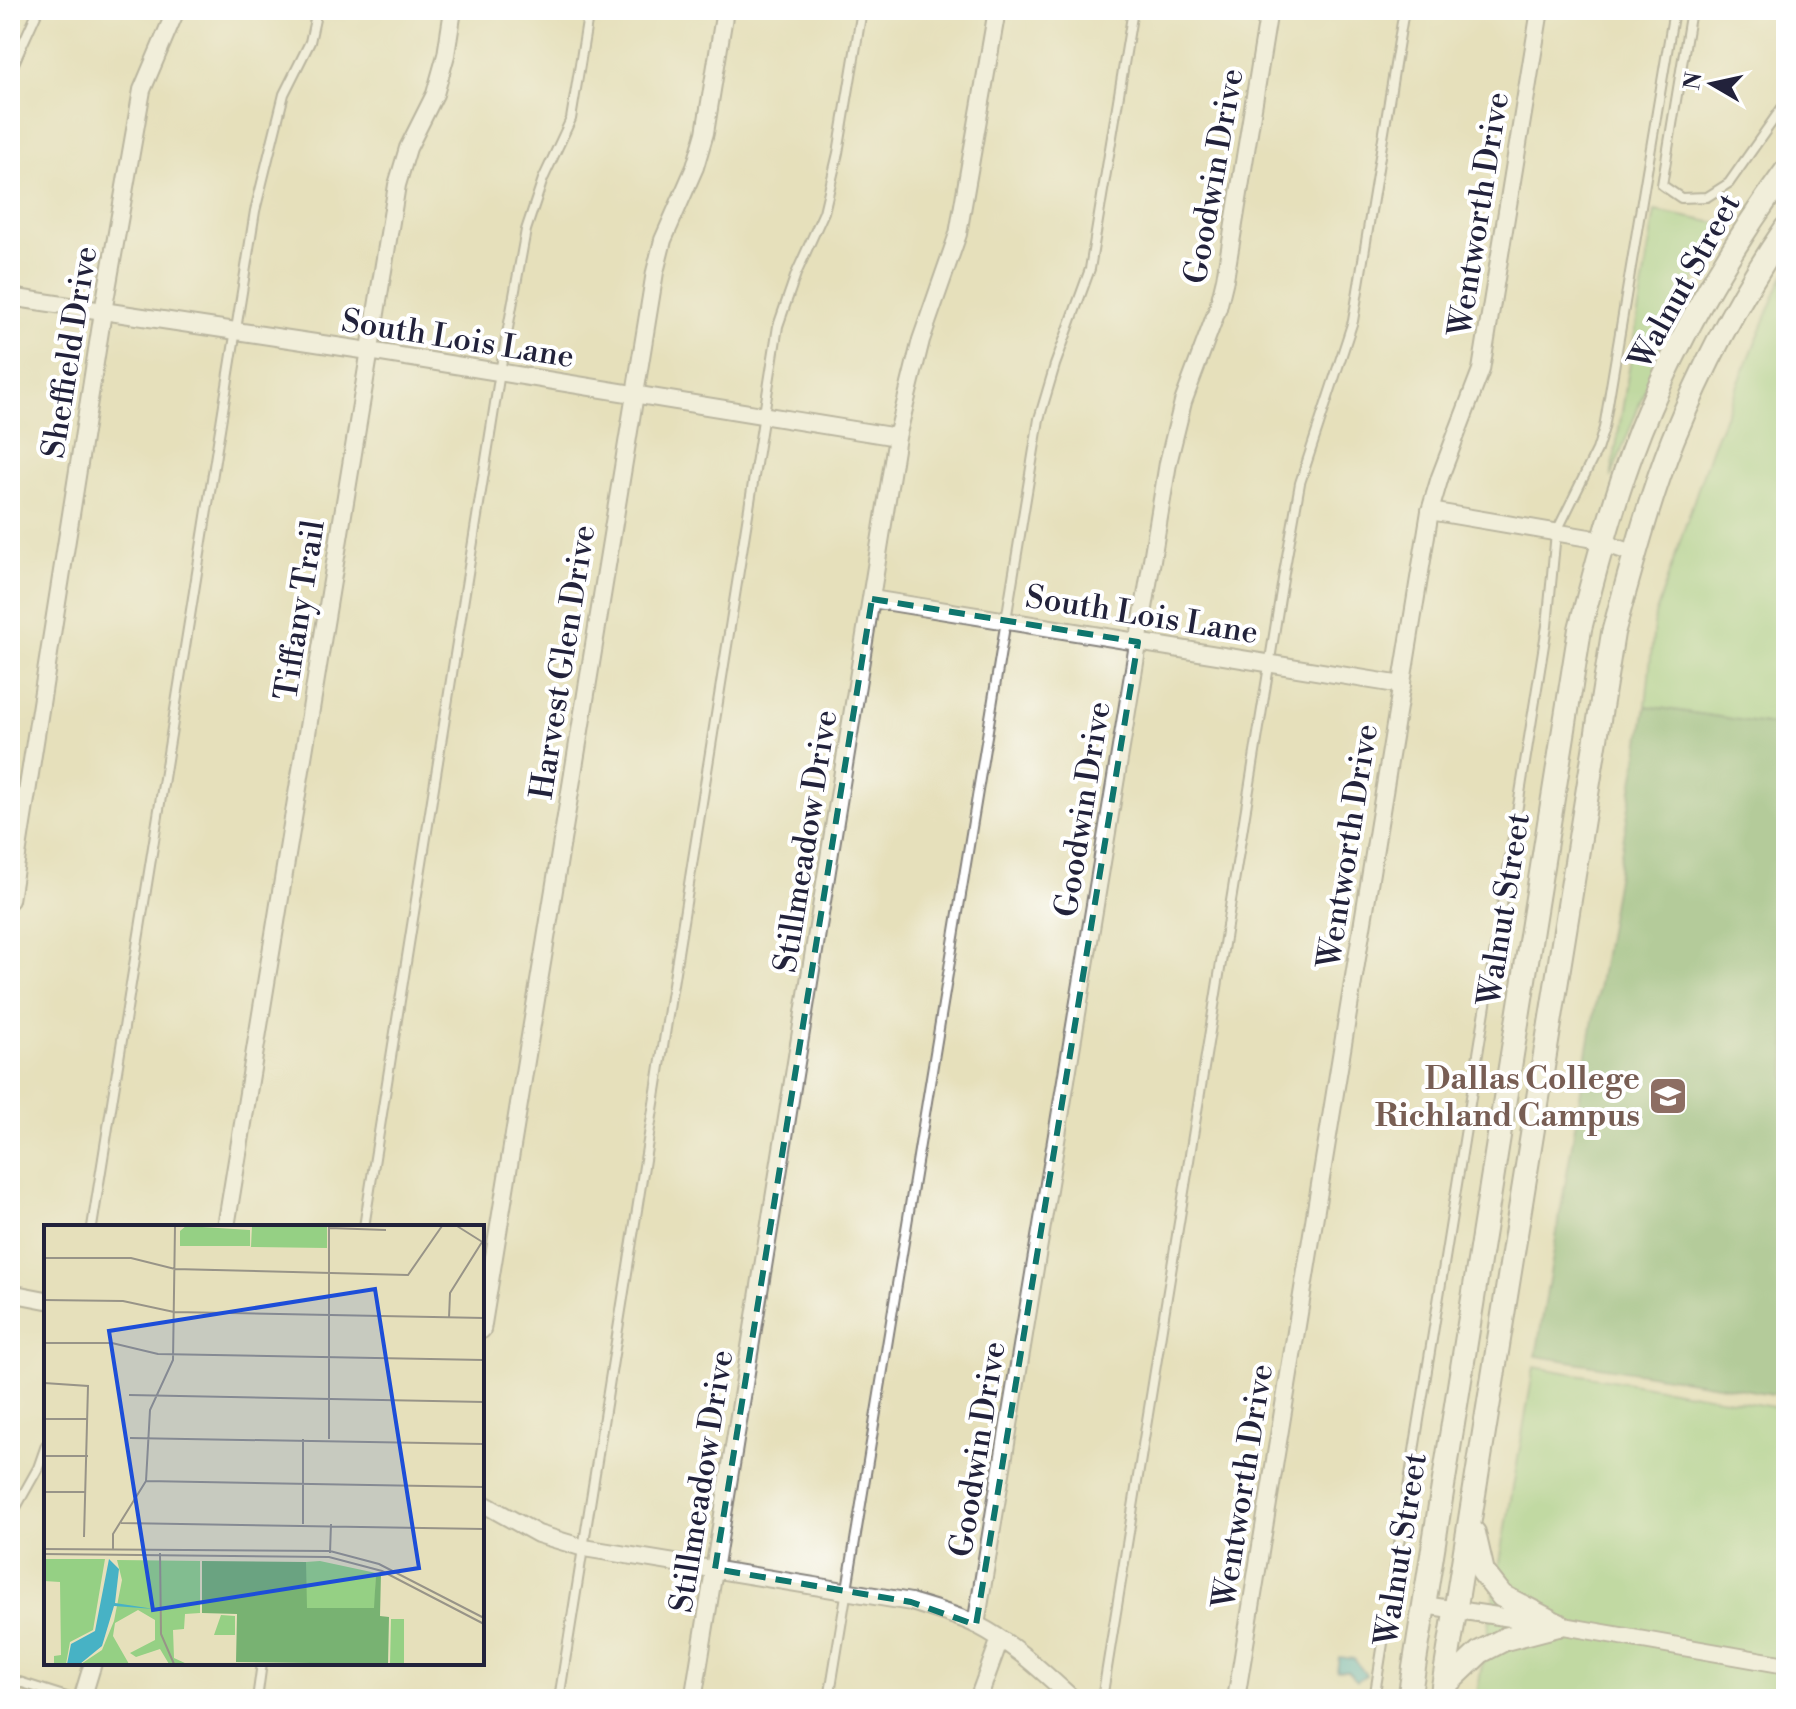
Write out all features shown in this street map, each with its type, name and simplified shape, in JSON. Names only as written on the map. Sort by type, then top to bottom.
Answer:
[{"type":"main road","name":"Walnut Street","points":[[1409,1699],[1580,629],[1602,541],[1640,431],[1673,357],[1703,299],[1786,171]]},
{"type":"main road","name":"Walnut Street","points":[[1442,1693],[1613,633],[1672,442],[1740,302],[1786,228]]},
{"type":"main road","points":[[1471,1516],[1483,1572],[1502,1596],[1558,1625]]},
{"type":"main road","points":[[1442,1693],[1480,1652],[1505,1639],[1558,1625]]},
{"type":"street","name":"Sheffield Drive","points":[[10,900],[103,312],[142,90],[176,10]]},
{"type":"street","name":"Tiffany Trail","points":[[226,1225],[397,185],[408,148],[435,94],[446,55],[453,10]]},
{"type":"street","name":"Harvest Glen Drive","points":[[484,1318],[660,251],[695,167],[705,133],[725,10]]},
{"type":"street","name":"Stillmeadow Drive","points":[[695,1688],[897,437],[921,340],[958,234],[997,10]]},
{"type":"street","name":"Goodwin Drive","points":[[976,1625],[1168,463],[1183,402],[1218,308],[1225,279],[1269,10]]},
{"type":"street","name":"Wentworth Drive","points":[[1236,1699],[1430,511],[1481,370],[1540,10]]},
{"type":"street","name":"South Lois Lane","points":[[10,297],[369,351],[897,437]]},
{"type":"street","points":[[1430,511],[1602,541],[1635,554]]},
{"type":"street","name":"South Lois Lane","points":[[872,599],[1402,685]]},
{"type":"street","points":[[10,1293],[44,1300]]},
{"type":"street","points":[[484,1504],[538,1534],[584,1548],[911,1602],[976,1625],[1000,1639],[1022,1653],[1073,1699]]},
{"type":"street","points":[[1424,1605],[1786,1665]]},
{"type":"street","points":[[978,1699],[1000,1639]]},
{"type":"street","points":[[82,1699],[92,1665]]},
{"type":"lane","points":[[10,72],[38,10]]},
{"type":"lane","points":[[92,1225],[255,211],[284,94],[310,42],[317,10]]},
{"type":"lane","points":[[364,1225],[500,372],[526,230],[543,179],[571,119],[589,10]]},
{"type":"lane","points":[[559,1699],[778,326],[796,274],[824,212],[838,153],[862,10]]},
{"type":"lane","points":[[829,1699],[1039,419],[1090,269],[1133,10]]},
{"type":"lane","points":[[1102,1699],[1300,483],[1353,321],[1404,10]]},
{"type":"lane","points":[[1374,1699],[1544,642],[1556,533],[1597,450],[1604,428],[1674,10]]},
{"type":"lane","points":[[1691,10],[1662,185],[1681,198],[1707,197],[1729,183],[1786,102]]},
{"type":"lane","points":[[10,1518],[38,1468],[44,1451]]},
{"type":"lane","points":[[257,1699],[262,1665]]},
{"type":"lane","points":[[10,1679],[73,1699]]},
{"type":"highlighted area","points":[[872,599],[1138,642],[976,1625],[911,1602],[715,1569]]},
{"type":"green space","points":[[1655,211],[1732,226],[1696,278],[1658,356],[1611,478]]},
{"type":"green space","points":[[1784,274],[1786,727],[1646,706],[1655,615],[1712,447]]},
{"type":"green space","points":[[1646,706],[1786,727],[1786,1396],[1536,1356]]},
{"type":"green space","points":[[1534,1367],[1786,1409],[1786,1699],[1476,1699]]},
{"type":"water","points":[[1339,1657],[1354,1659],[1366,1675],[1357,1681],[1347,1671],[1337,1671]]},
{"type":"place","name":"Dallas College Richland Campus","points":[[1668,1096]]}]
